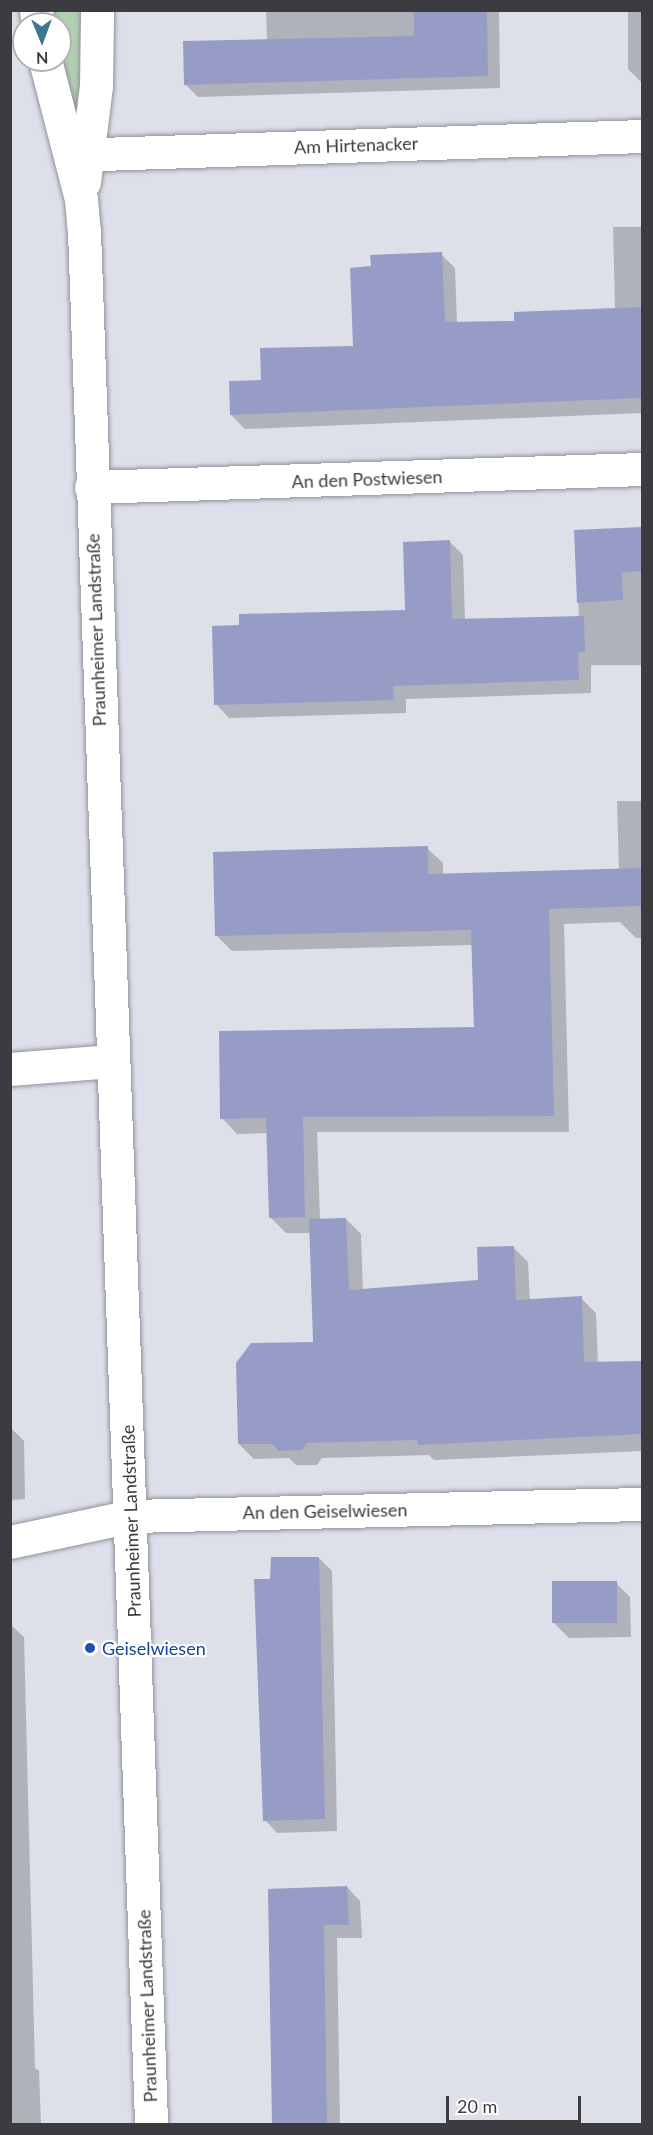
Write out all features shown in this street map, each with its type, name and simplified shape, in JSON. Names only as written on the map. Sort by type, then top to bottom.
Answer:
[{"type":"main road","name":"Praunheimer Landstraße","points":[[78,155],[96,86],[97,10]]},
{"type":"main road","name":"Praunheimer Landstraße","points":[[49,72],[78,155],[81,199],[131,1516],[151,2124]]},
{"type":"main road","name":"Am Hirtenacker","points":[[78,155],[642,136]]},
{"type":"main road","name":"An den Postwiesen","points":[[91,487],[642,469]]},
{"type":"main road","points":[[10,1069],[112,1061]]},
{"type":"main road","name":"An den Geiselwiesen","points":[[10,1542],[131,1516],[642,1504]]},
{"type":"green space","points":[[86,11],[80,114],[66,114],[63,72],[72,72],[72,12],[49,12]]},
{"type":"building","points":[[414,10],[487,10],[488,76],[184,85],[183,41],[414,36]]},
{"type":"building","points":[[442,252],[445,322],[514,321],[514,312],[642,307],[642,398],[230,415],[229,381],[261,380],[260,348],[353,346],[350,268],[371,266],[370,255]]},
{"type":"building","points":[[642,527],[642,571],[622,572],[623,600],[577,603],[574,530]]},
{"type":"building","points":[[450,540],[452,619],[584,616],[585,652],[578,652],[579,680],[393,686],[394,700],[214,705],[212,626],[239,625],[239,614],[405,610],[403,542]]},
{"type":"building","points":[[428,846],[428,874],[642,868],[642,906],[549,909],[554,1116],[303,1117],[305,1217],[269,1218],[266,1118],[220,1119],[219,1031],[474,1027],[471,930],[215,936],[213,852]]},
{"type":"building","points":[[346,1218],[349,1290],[478,1280],[477,1247],[514,1246],[516,1300],[582,1296],[584,1362],[642,1361],[642,1434],[418,1445],[417,1440],[307,1443],[302,1450],[279,1451],[272,1444],[238,1444],[236,1363],[251,1343],[313,1342],[309,1219]]},
{"type":"building","points":[[271,1557],[319,1557],[325,1819],[263,1821],[254,1579],[270,1579]]},
{"type":"building","points":[[552,1581],[617,1581],[617,1623],[552,1623]]},
{"type":"building","points":[[347,1886],[349,1925],[324,1925],[327,2124],[272,2124],[268,1889]]},
{"type":"place","name":"Geiselwiesen","points":[[90,1648]]}]
